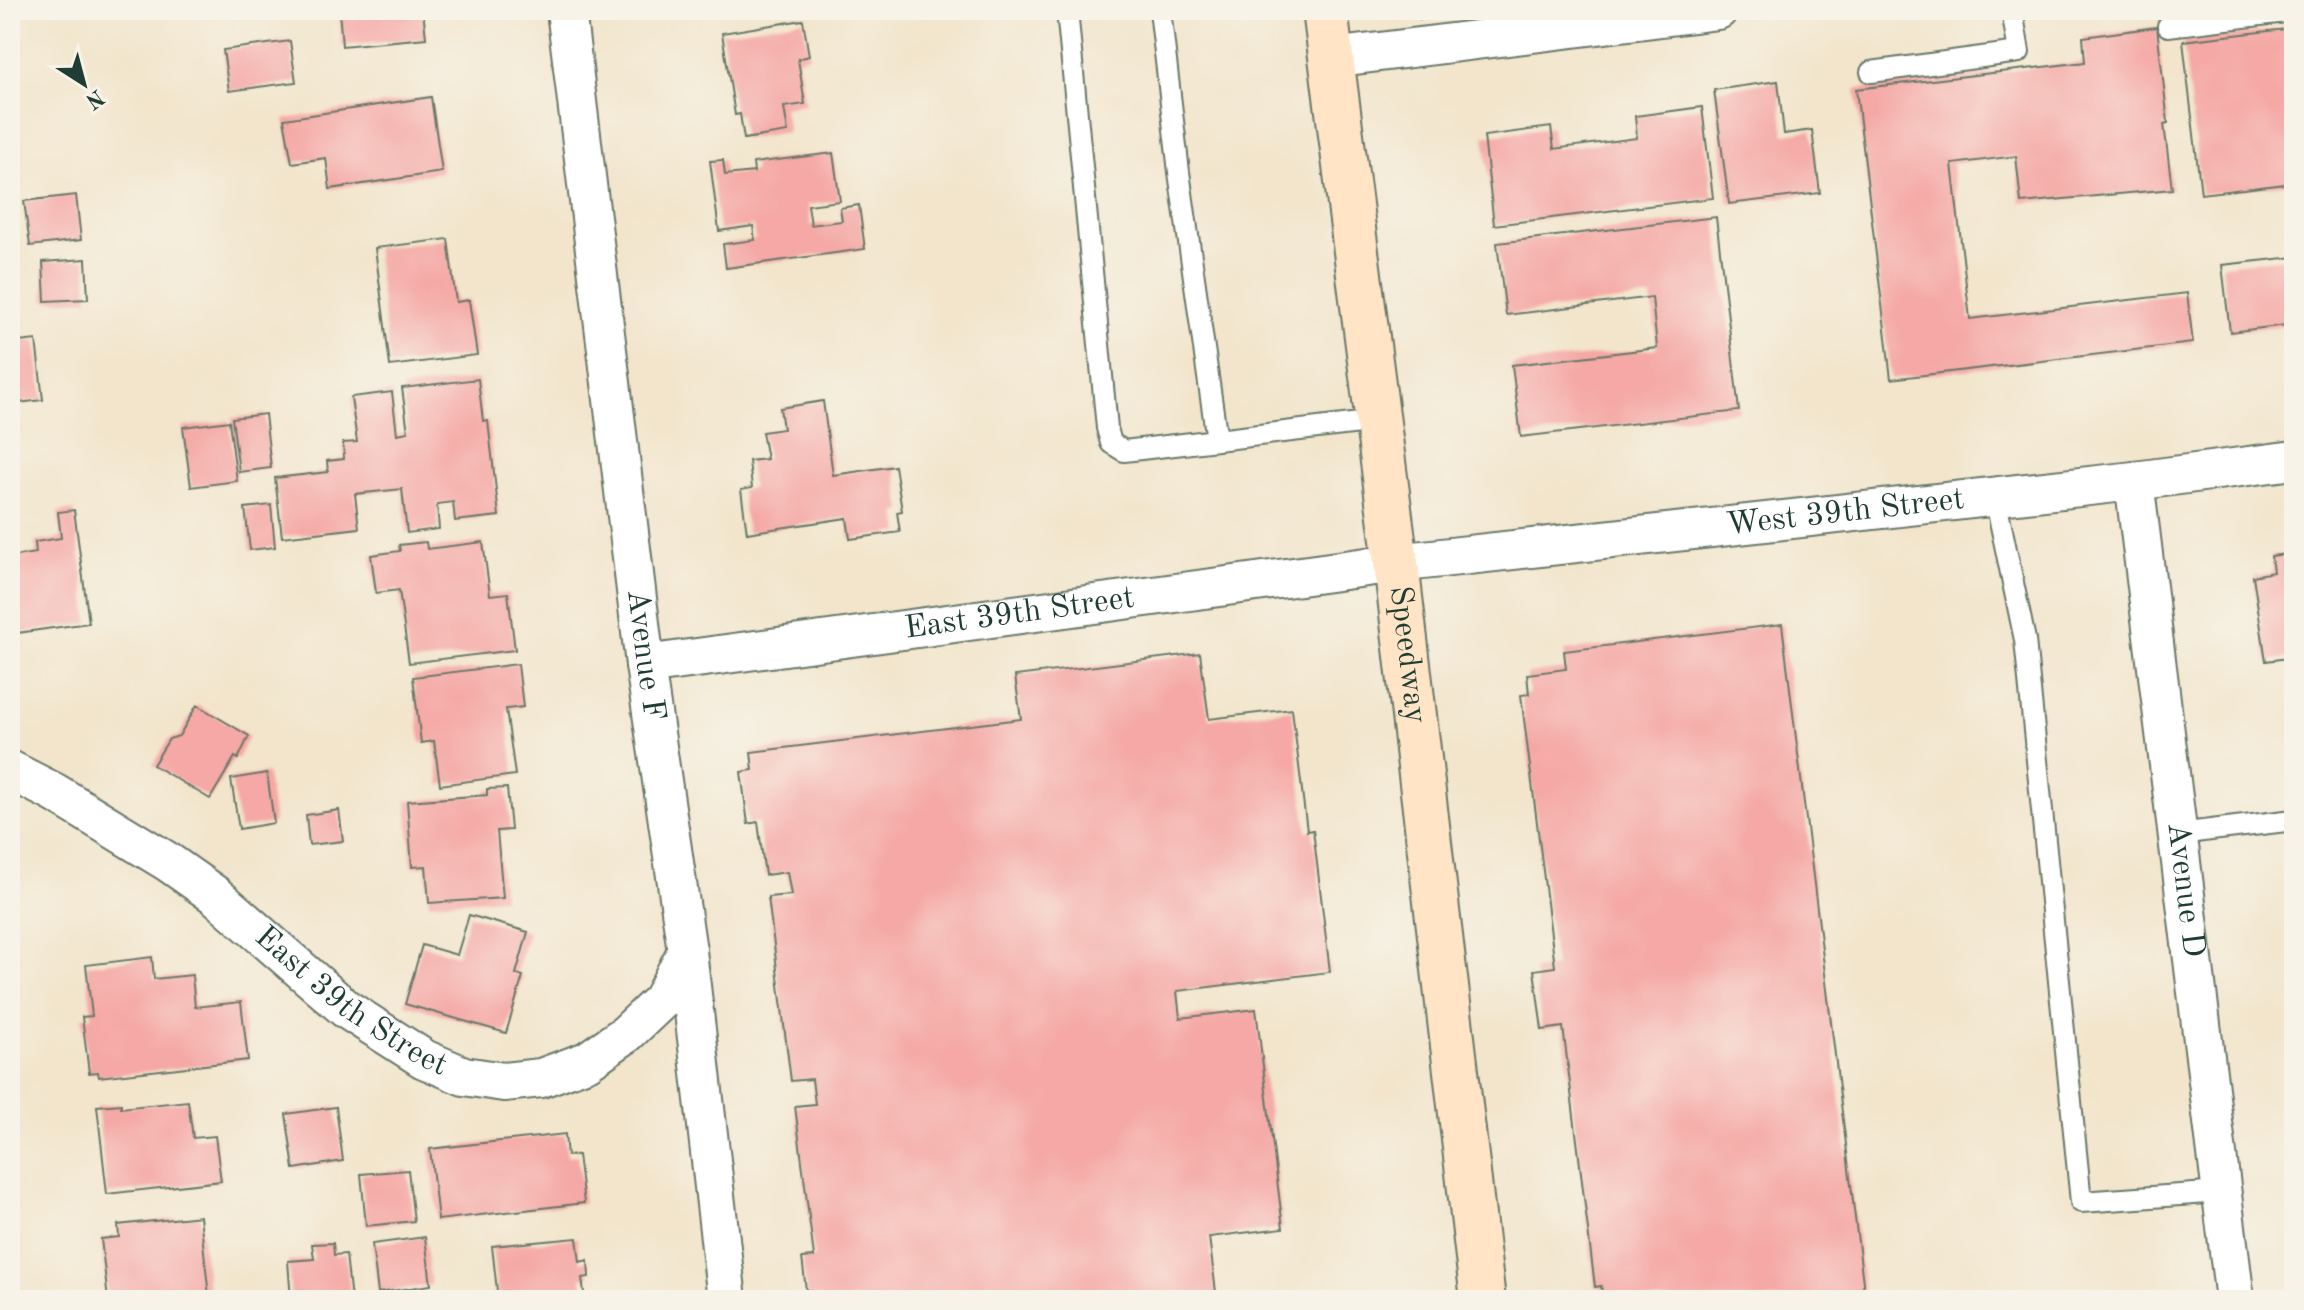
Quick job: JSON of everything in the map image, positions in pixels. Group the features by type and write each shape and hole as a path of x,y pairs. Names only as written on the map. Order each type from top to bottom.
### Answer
{"street":[{"name":"Avenue F","path":"566,10 645,665 687,951 727,1300"},
{"name":"Speedway","path":"1325,10 1396,563 1483,1300"},
{"path":"1331,58 1718,10"},
{"name":"West 39th Street","path":"1396,563 1995,497 2294,460"},
{"name":"Avenue D","path":"2134,481 2235,1300"},
{"name":"East 39th Street","path":"645,665 1396,563"},
{"name":"East 39th Street","path":"10,770 55,793 168,862 215,895 346,1009 424,1059 464,1076 504,1082 541,1078 587,1061 626,1034 662,1000 687,951"}],"lane":[{"path":"1067,10 1107,428 1111,443 1124,451 1377,421"},
{"path":"1160,10 1179,172 1217,440"},
{"path":"1871,72 2019,52 2012,10"},
{"path":"2168,26 2294,11"},
{"path":"1995,497 2025,640 2081,1202 2222,1192"},
{"path":"2178,834 2294,820"}],"building":[{"path":"339,10 423,10 426,38 342,46"},
{"path":"1419,10 1473,10 1473,12 1420,19"},
{"path":"803,20 809,56 798,59 805,104 784,107 788,132 744,139 740,114 735,115 722,33"},
{"path":"2157,27 2172,189 2021,203 2016,156 1952,164 1970,319 2187,293 2193,343 1891,379 1856,89 2085,62 2083,37"},
{"path":"2294,28 2294,140 2291,141 2294,183 2201,194 2183,41"},
{"path":"290,41 296,82 229,91 223,50"},
{"path":"1778,81 1784,134 1812,130 1820,193 1729,204 1714,90"},
{"path":"431,97 442,172 330,189 326,158 292,163 284,119"},
{"path":"1702,107 1713,198 1494,225 1484,136 1551,127 1554,149 1637,138 1635,116"},
{"path":"833,153 840,201 808,205 811,225 842,221 840,208 859,205 865,249 726,268 723,244 755,240 753,226 719,231 710,161 723,160 725,175 754,172 753,163"},
{"path":"76,195 81,240 30,246 24,201"},
{"path":"1716,217 1739,411 1521,437 1512,365 1657,348 1652,297 1506,315 1497,243"},
{"path":"448,239 456,302 469,300 477,355 390,366 375,248"},
{"path":"2294,257 2294,324 2230,332 2222,265"},
{"path":"86,259 88,299 45,301 43,262"},
{"path":"36,340 43,400 10,404 10,343"},
{"path":"478,379 483,421 488,421 499,516 455,521 453,502 437,504 439,529 407,533 402,489 355,494 359,528 282,537 275,478 328,472 327,461 344,459 343,443 357,442 351,397 392,392 397,434 408,432 402,388"},
{"path":"823,401 833,475 895,466 902,511 897,512 900,532 850,539 847,518 747,533 741,490 752,488 749,461 767,459 762,432 783,429 780,408"},
{"path":"265,414 271,468 239,472 232,418"},
{"path":"229,421 237,481 191,487 183,427"},
{"path":"271,505 275,547 250,550 245,508"},
{"path":"74,510 89,623 10,634 10,557 36,553 35,542 61,538 58,512"},
{"path":"426,542 427,549 483,542 490,595 508,593 515,650 409,663 399,590 376,593 371,555 400,551 399,545"},
{"path":"2294,553 2294,657 2266,661 2253,576 2273,572 2271,556"},
{"path":"1782,624 1865,1299 1603,1300 1601,1286 1595,1287 1563,1027 1542,1030 1534,970 1555,967 1521,695 1529,694 1527,674 1566,669 1564,651"},
{"path":"1200,653 1209,719 1292,709 1307,831 1313,830 1330,972 1177,991 1180,1018 1256,1009 1283,1228 1209,1237 1217,1300 807,1298 802,1258 814,1257 795,1106 815,1104 812,1079 791,1081 768,897 791,895 787,872 765,875 758,822 748,824 741,772 753,770 751,752 1021,719 1015,676"},
{"path":"518,664 523,707 506,709 515,775 440,785 434,741 421,743 413,677"},
{"path":"197,705 249,736 238,759 235,757 210,799 153,765 169,739 179,736"},
{"path":"267,773 274,823 239,829 231,779"},
{"path":"507,788 511,830 497,831 503,898 429,903 426,866 412,867 407,801 487,795 487,789"},
{"path":"339,810 343,841 309,845 306,815"},
{"path":"469,915 528,932 516,974 523,976 506,1033 405,1004 422,945 457,955"},
{"path":"152,957 154,979 192,975 195,1007 241,1002 248,1060 99,1077 98,1072 89,1073 82,1017 92,1016 86,965"},
{"path":"188,1101 193,1138 215,1136 221,1181 107,1194 97,1106 121,1104 121,1108"},
{"path":"336,1107 343,1161 294,1169 286,1114"},
{"path":"565,1134 567,1156 578,1155 584,1203 438,1220 430,1149"},
{"path":"408,1170 414,1221 366,1226 361,1174"},
{"path":"200,1216 209,1296 221,1295 222,1300 108,1300 101,1239 119,1237 118,1225"},
{"path":"425,1237 431,1285 378,1293 372,1244"},
{"path":"577,1238 580,1262 588,1260 589,1277 582,1278 585,1300 498,1300 492,1246"},
{"path":"333,1243 334,1255 346,1254 351,1300 291,1300 288,1261 314,1259 312,1244"}]}
